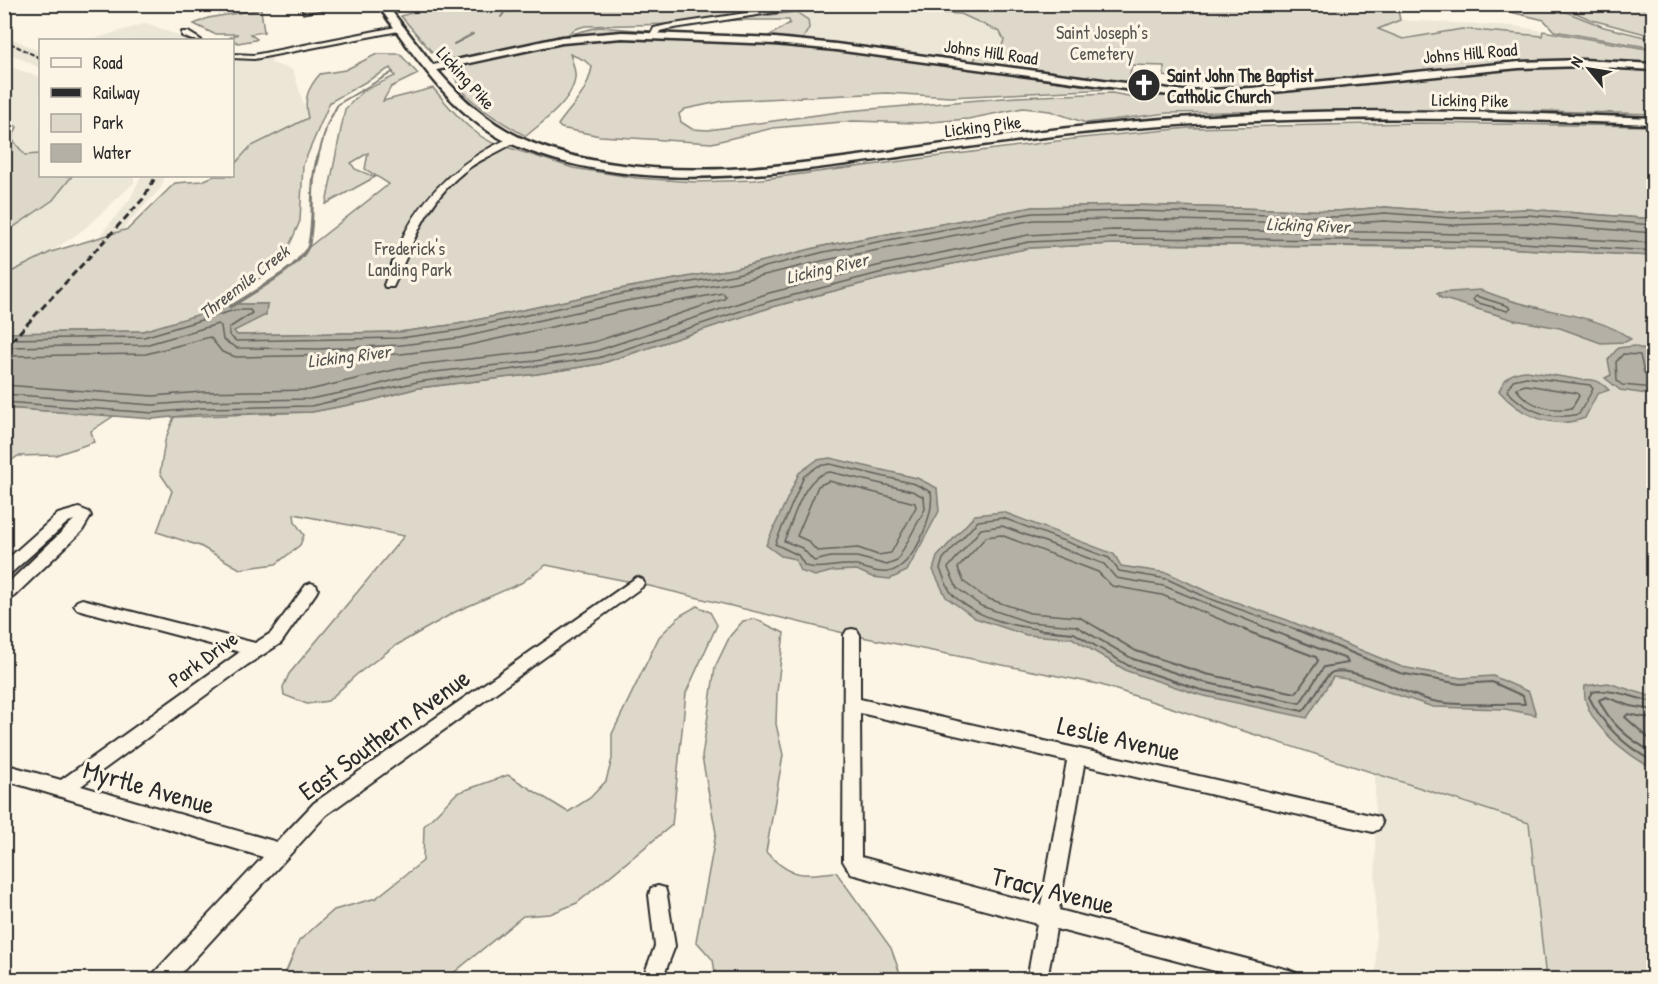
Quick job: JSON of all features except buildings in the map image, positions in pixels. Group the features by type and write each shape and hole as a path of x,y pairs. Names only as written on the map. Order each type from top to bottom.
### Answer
{"main road":[{"name":"Licking Pike","path":"381,4 475,117 513,140 568,158 607,166 661,172 708,174 777,170 1055,134 1204,120 1366,116 1653,120"},
{"name":"Johns Hill Road","path":"433,68 568,39 615,35 775,41 836,47 1184,94 1252,91 1519,65 1577,63 1653,67"}],"street":[{"path":"654,36 657,30 667,27 823,4"},
{"path":"234,56 254,57 401,28"},
{"path":"185,34 195,39"},
{"path":"389,285 409,235 421,213 437,192 472,160 513,140"},
{"path":"4,571 67,516 79,513 84,516 77,527 4,597"},
{"name":"East Southern Avenue","path":"161,980 320,809 637,583"},
{"path":"257,650 276,638 310,589"},
{"name":"Park Drive","path":"82,605 257,650"},
{"name":"Tracy Avenue","path":"852,635 852,861 858,867 1289,980"},
{"name":"Park Drive","path":"63,789 257,650"},
{"name":"Leslie Avenue","path":"852,704 1373,823"},
{"path":"1036,980 1077,755"},
{"name":"Myrtle Avenue","path":"4,772 279,852"},
{"path":"652,980 665,946 658,895"}],"shaded area":[{"path":"829,6 961,14 1000,32 1004,40 1001,49 972,64 801,42 809,28 808,20 796,12"},
{"path":"1400,20 1514,26 1543,31 1542,36 1462,29 1403,39 1377,29"},
{"path":"147,23 187,39 93,39"},
{"path":"4,34 39,52 39,68 5,51"},
{"path":"272,57 271,63 293,70 308,118 250,147 234,165 234,59"},
{"path":"5,65 39,77 39,177 134,177 134,183 83,230 51,252 5,275"},
{"path":"141,177 165,177 161,188 120,232 97,239 130,199"},
{"path":"1375,773 1530,823 1546,979 1376,979"}],"green space":[{"path":"439,4 813,5 676,24 585,26 575,29 563,38 446,61 437,58 401,16"},
{"name":"Saint Joseph’s Cemetery","path":"836,4 1397,5 1400,20 1378,29 1403,39 1462,29 1542,36 1543,31 1653,50 1653,65 1526,63 1367,76 1256,89 1164,76 1164,66 1132,65 1127,86 972,64 978,53 989,55 1001,49 1004,40 1000,32 961,14 829,6"},
{"path":"1481,5 1549,5 1604,27 1653,39 1653,48 1554,31 1544,20"},
{"path":"1558,5 1653,5 1653,36 1592,20"},
{"path":"261,9 264,32 250,34 257,39 255,40 238,43 229,38 238,34 214,34 194,24 208,18"},
{"path":"796,12 808,20 809,28 801,42 764,39 790,23 789,20 726,20"},
{"path":"598,27 651,31 646,34 580,36 575,33"},
{"path":"612,37 777,43 852,51 1110,89 950,97 887,93 724,101 685,109 679,114 681,122 692,129 708,130 846,111 1016,97 1112,93 1139,98 1172,95 1220,98 1314,87 1540,67 1653,69 1654,114 1507,110 1229,112 1168,113 1086,123 1050,111 1023,108 968,119 919,123 853,121 773,128 712,143 600,136 561,128 558,125 583,92 592,67 584,60 570,54 575,75 569,95 556,110 526,136 493,117 471,99 462,90 452,68 563,41"},
{"name":"Frederick's Landing Park","path":"377,54 400,54 418,74 391,87 383,101 433,88 467,125 498,145 573,168 637,178 696,182 754,180 1081,138 1189,128 1415,123 1653,126 1653,219 1527,209 1451,212 1385,207 1337,211 1134,205 1033,207 823,246 732,269 625,288 458,324 400,332 237,335 233,332 267,304 234,304 291,267 305,250 389,184 365,169 368,153 351,163 355,169 375,177 326,204 345,109 363,91 395,76 390,68 330,102 303,165 300,221 281,265 195,318 143,331 5,333 5,275 51,252 128,229 175,183 202,181 212,177 234,177 234,165 250,147 308,118 306,105 308,94 320,74 345,70"},
{"path":"4,118 17,127 12,139 25,155 39,154 39,177 71,177 53,200 5,233"},
{"path":"1114,244 1505,248 1653,256 1653,979 1546,979 1529,823 1098,684 852,635 637,583 546,565 521,583 455,612 395,646 356,675 328,701 307,704 284,695 283,687 289,674 404,536 294,514 295,522 304,535 300,545 276,564 240,569 200,546 157,532 172,491 160,473 165,441 174,417 312,412 369,401 418,388 600,364 772,307 880,279 1030,248"},
{"path":"5,408 115,415 91,431 94,442 56,455 18,456 5,465"},
{"path":"63,523 72,524 5,590 5,574"},
{"path":"697,606 710,612 717,625 686,693 672,825 577,903 550,914 523,916 446,979 400,974 367,974 343,979 283,979 299,941 334,910 376,898 423,861 424,826 457,793 508,775 568,812 590,798 606,781 612,759 612,734 659,637 681,615"},
{"path":"755,619 784,633 777,692 776,724 783,755 766,852 783,867 797,873 836,872 891,948 902,979 716,979 713,960 696,941 716,833 702,757 715,667 730,636 743,621"}],"water":[{"name":"Licking River","path":"1134,205 1337,211 1385,207 1451,212 1527,209 1653,219 1653,256 1505,248 1368,246 1114,244 1030,248 880,279 772,307 600,364 418,388 369,401 312,412 202,414 153,419 5,408 5,333 143,331 234,304 267,304 266,315 234,331 237,335 400,332 458,324 625,288 732,269 823,246 1033,207"},
{"path":"1480,290 1515,302 1592,320 1619,331 1631,339 1625,342 1601,343 1560,328 1514,320 1441,298 1437,293"},
{"path":"1634,346 1645,350 1649,356 1646,366 1653,376 1653,395 1620,390 1605,378 1611,375 1608,360 1618,348"},
{"path":"1527,371 1594,380 1609,390 1597,394 1585,418 1573,421 1550,421 1527,414 1499,391 1509,376"},
{"path":"830,458 917,478 937,488 939,511 907,571 890,579 872,577 857,570 833,571 815,576 800,571 795,559 781,556 766,545 799,473 817,460"},
{"path":"1003,512 1114,554 1121,566 1168,573 1210,593 1287,620 1402,667 1461,678 1493,676 1529,692 1536,715 1505,709 1433,707 1353,680 1333,677 1307,718 1200,695 1127,671 1072,638 1026,635 975,618 946,597 933,570 937,557 975,515"},
{"path":"1608,683 1653,697 1653,768 1618,745 1589,711 1585,698 1585,686"}],"waterway":[{"name":"Threemile Creek","path":"501,17 510,4"},
{"name":"Threemile Creek","path":"606,4 621,4"},
{"name":"Threemile Creek","path":"936,4 953,8 976,4"},
{"name":"Threemile Creek","path":"454,44 473,34"},
{"name":"Threemile Creek","path":"318,157 327,125 338,104 393,72"},
{"name":"Threemile Creek","path":"230,307 275,279 298,261 305,252 311,233 314,178 318,156"}],"railway":[{"path":"4,40 39,58"},
{"path":"4,349 143,199 155,177"}],"place":[{"name":"Saint John The Baptist Catholic Church","path":"1144,85"}]}
